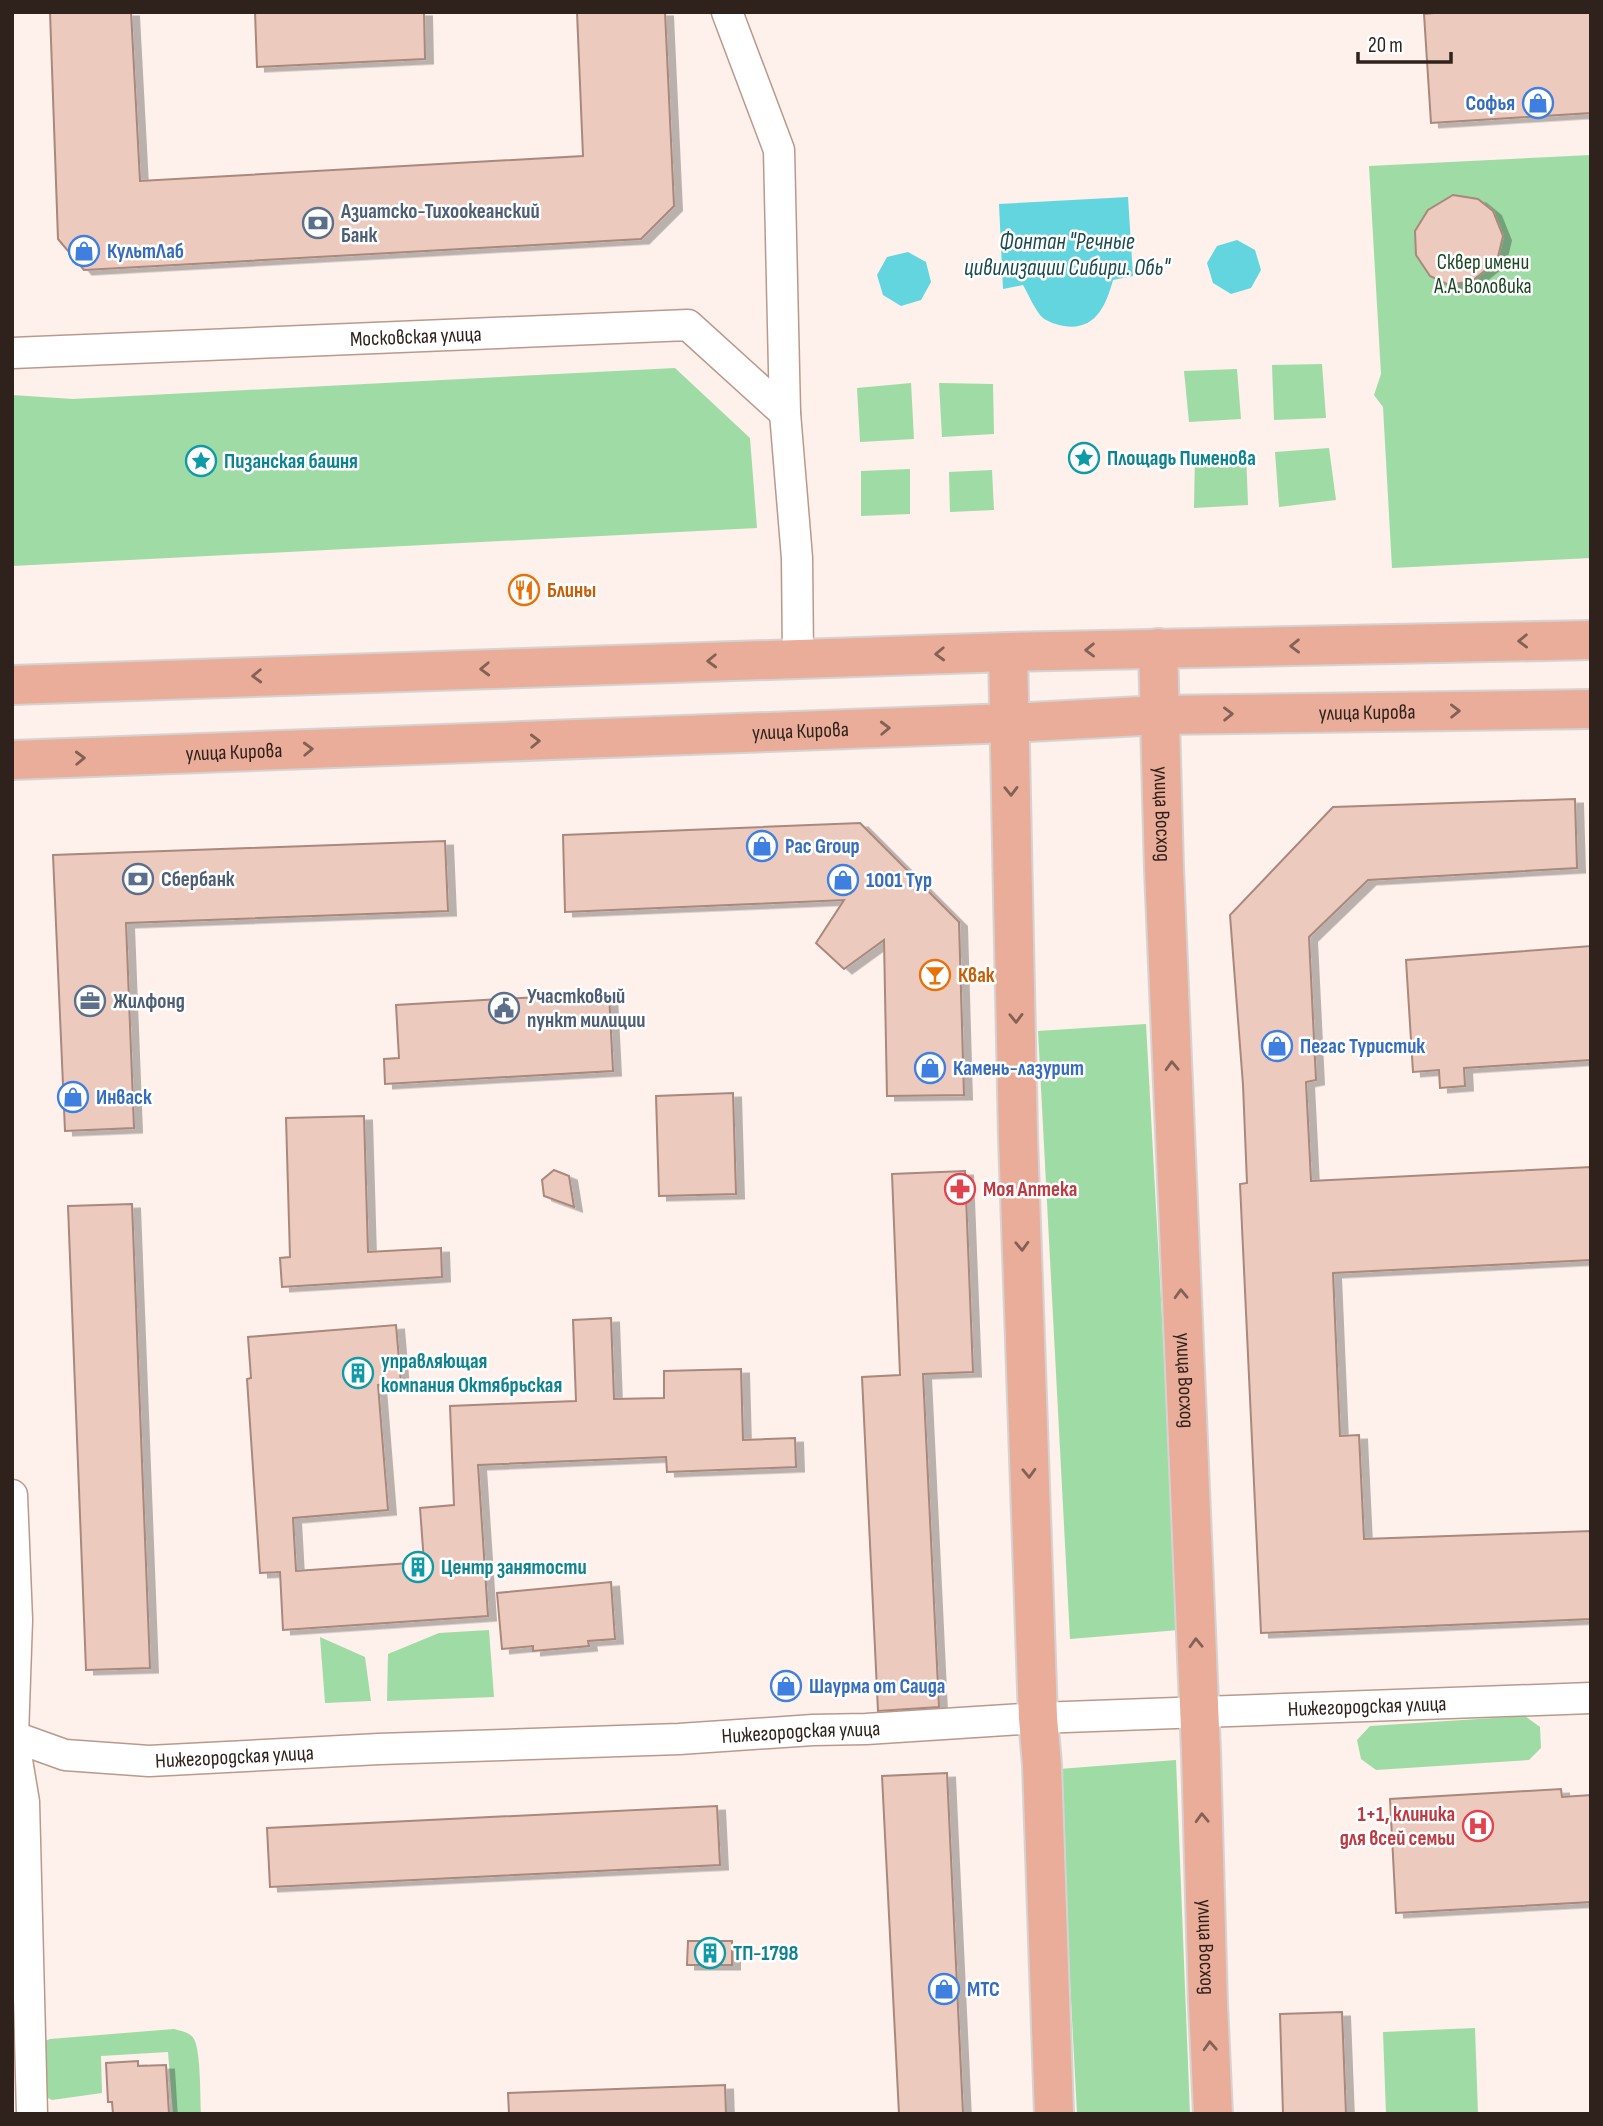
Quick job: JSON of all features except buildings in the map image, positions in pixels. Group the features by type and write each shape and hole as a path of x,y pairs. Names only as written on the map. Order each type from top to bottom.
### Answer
{"main road":[{"path":"12,685 1008,652 1591,640"},
{"name":"улица Восход","path":"1158,649 1164,869 1213,2114"},
{"path":"1008,652 1018,1137 1054,2114"},
{"name":"улица Кирова","path":"12,760 1010,723 1160,715 1591,709"}],"street":[{"path":"727,12 779,150 786,413 797,558 798,658"},
{"name":"Московская улица","path":"12,352 688,326 786,413"},
{"path":"12,1495 17,1620 13,1736 24,1802 32,2114"},
{"name":"Нижегородская улица","path":"13,1736 65,1755 149,1760 679,1739 1198,1711 1591,1698"}],"green space":[{"name":"Cквер имени А.А. Воловика","path":"1591,155 1591,558 1392,568 1383,407 1374,395 1381,374 1369,166"},
{"path":"1322,364 1326,418 1274,420 1272,365"},
{"path":"675,368 750,438 757,528 12,566 12,395 73,399"},
{"path":"1237,369 1241,419 1189,422 1184,371"},
{"path":"911,383 914,439 860,442 857,388"},
{"path":"939,383 993,384 994,434 942,437"},
{"path":"1329,448 1336,500 1279,507 1275,452"},
{"path":"1246,451 1248,505 1194,508 1195,453"},
{"path":"910,469 910,514 861,516 861,471"},
{"path":"992,470 994,510 950,512 949,472"},
{"path":"1146,1024 1179,1630 1070,1639 1038,1031"},
{"path":"489,1630 494,1697 387,1701 388,1654 439,1633"},
{"path":"320,1637 365,1657 371,1701 325,1703"},
{"path":"1525,1716 1540,1727 1541,1748 1529,1760 1376,1770 1361,1759 1357,1740 1370,1726"},
{"path":"1176,1760 1190,2114 1077,2114 1059,1769"},
{"path":"1475,2028 1478,2114 1386,2114 1383,2032"},
{"path":"174,2029 190,2035 196,2045 201,2114 173,2114 168,2052 101,2056 102,2093 52,2100 46,2097 42,2042 50,2039"}],"water":[{"name":"Фонтан \"Речные цивилизации Сибири. Обь\"","path":"1128,197 1133,276 1113,280 1098,315 1084,325 1075,327 1053,323 1040,315 1023,285 1003,289 999,204"},
{"path":"1237,240 1255,250 1261,270 1251,288 1231,294 1213,283 1207,263 1217,246"},
{"path":"908,252 926,262 931,282 921,300 901,306 883,295 877,275 887,257"}],"place":[{"name":"Софья","path":"1538,103"},
{"name":"Азиатско-Тихоокеанский Банк","path":"318,223"},
{"name":"КультЛаб","path":"84,251"},
{"name":"Площадь Пименова","path":"1084,458"},
{"name":"Пизанская башня","path":"201,461"},
{"name":"Блины","path":"524,590"},
{"name":"Pac Group","path":"762,846"},
{"name":"Сбербанк","path":"138,879"},
{"name":"1001 Тур","path":"843,880"},
{"name":"Квак","path":"935,975"},
{"name":"Жилфонд","path":"90,1001"},
{"name":"Участковый пункт милиции","path":"504,1008"},
{"name":"Пегас Туристик","path":"1277,1046"},
{"name":"Камень-лазурит","path":"930,1068"},
{"name":"Инваск","path":"73,1097"},
{"name":"Моя Аптека","path":"960,1189"},
{"name":"управляющая компания Октябрьская","path":"358,1373"},
{"name":"Центр занятости","path":"418,1567"},
{"name":"Шаурма от Саида","path":"786,1686"},
{"name":"1+1, клиника для всей семьи","path":"1478,1826"},
{"name":"ТП-1798","path":"710,1953"},
{"name":"МТС","path":"944,1989"}]}
